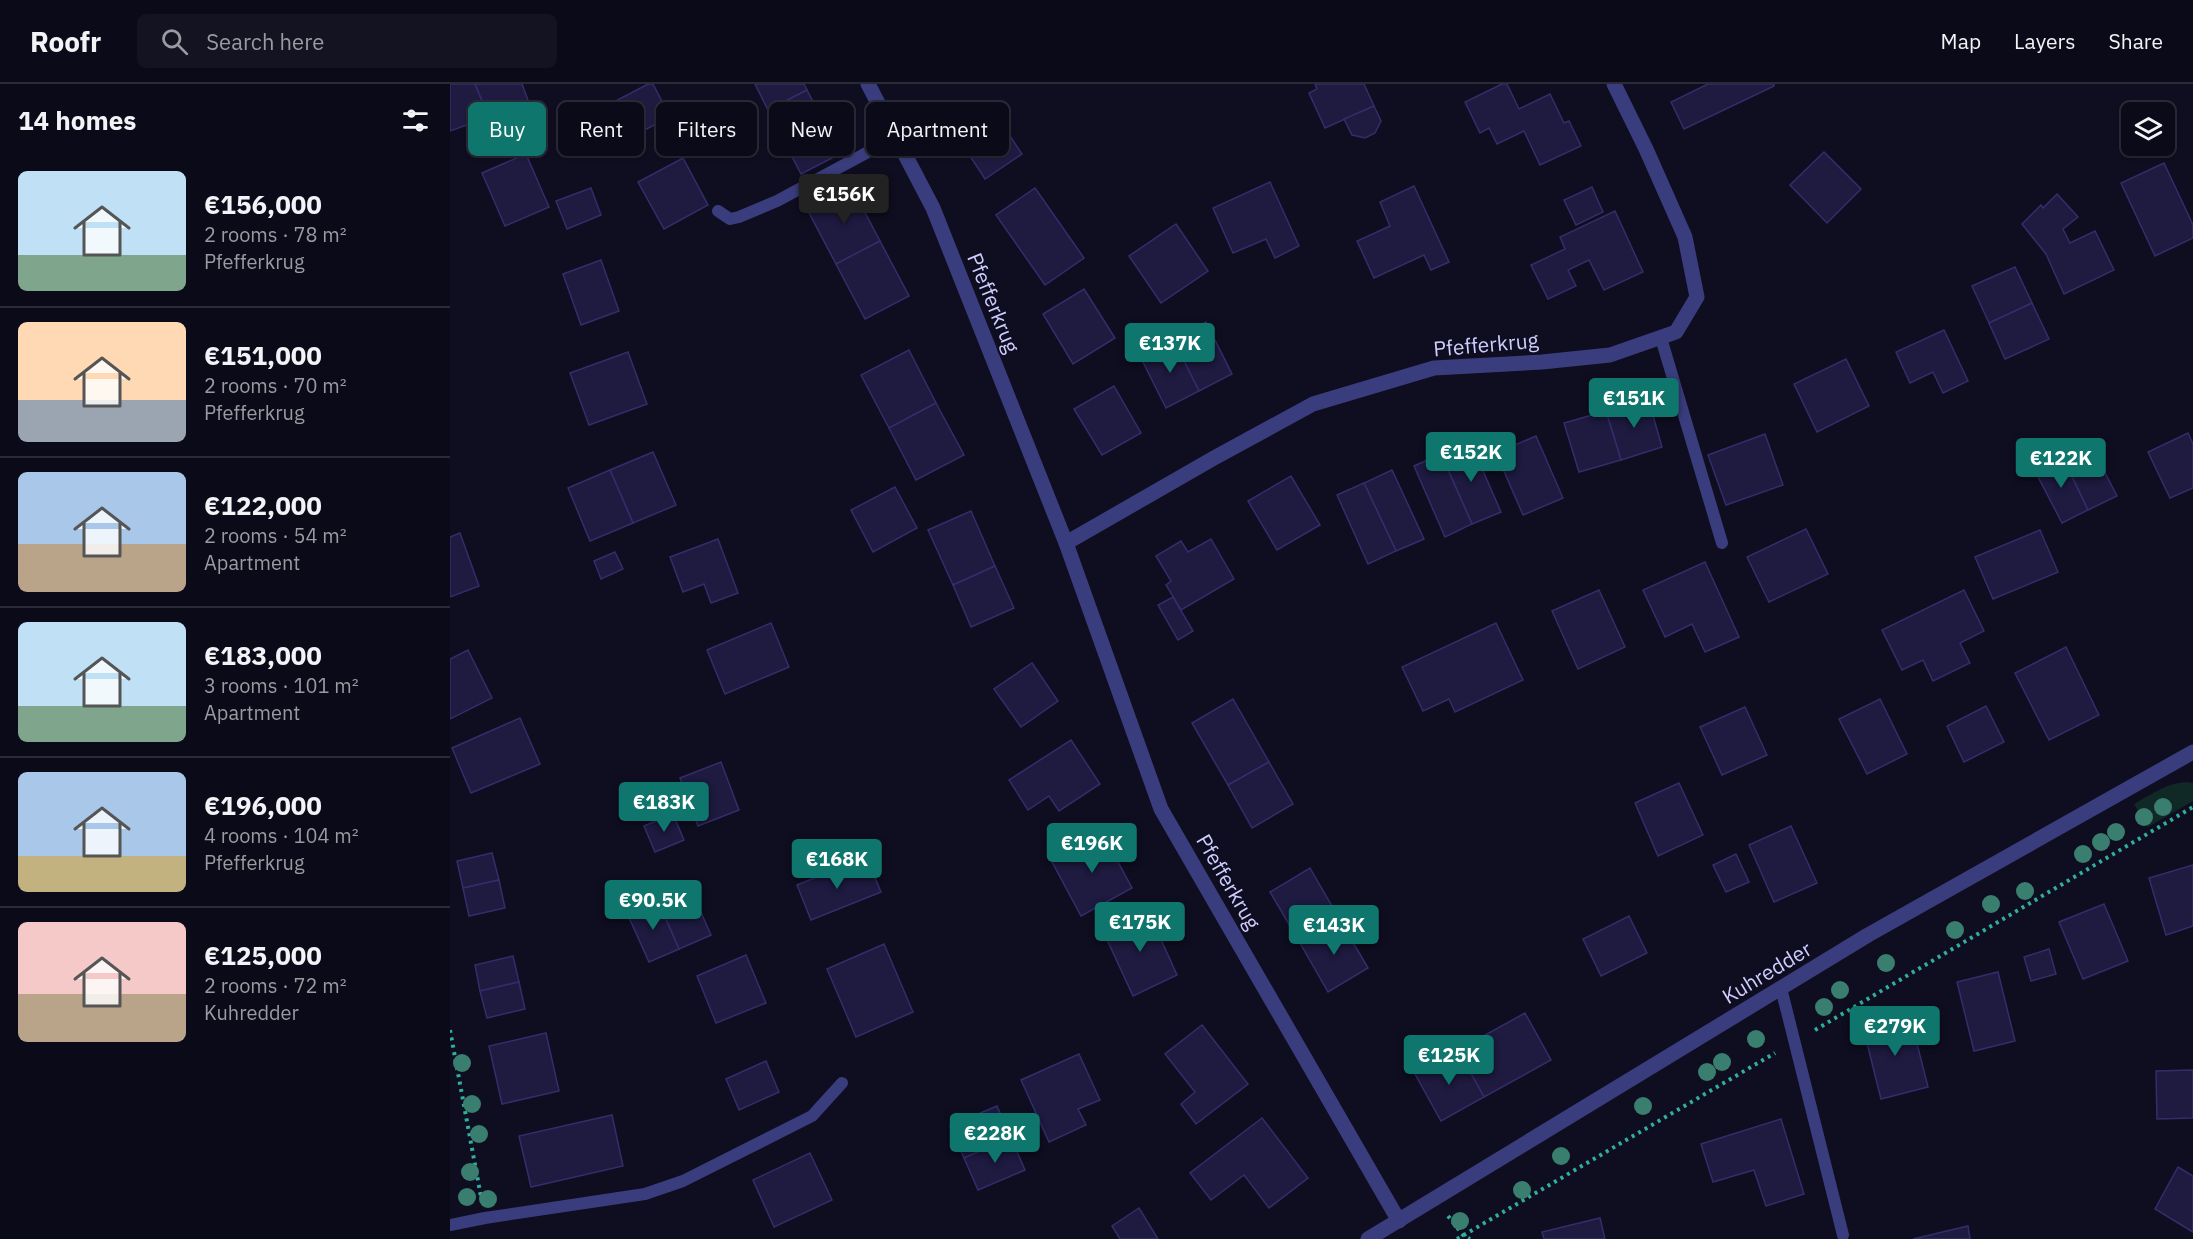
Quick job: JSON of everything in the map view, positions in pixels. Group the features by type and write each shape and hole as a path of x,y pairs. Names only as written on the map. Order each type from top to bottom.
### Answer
{"street":[{"name":"Pfefferkrug","path":"868,84 878,102"},
{"name":"Pfefferkrug","path":"1066,543 1313,404 1434,368 1542,362 1610,355 1676,332 1697,297 1685,237 1614,84"},
{"name":"Pfefferkrug","path":"906,156 933,208 1066,543 1161,809 1399,1221"},
{"name":"Kuhredder","path":"1368,1239 1868,935 2193,752"}],"lane":[{"path":"718,211 730,219 739,217 777,201 866,153"},
{"path":"1661,338 1722,543"},
{"path":"1781,988 1843,1235"},
{"path":"450,1225 645,1194 683,1181 812,1116 843,1083"}],"path":[{"path":"1457,1239 2193,807"},
{"path":"450,1030 485,1218"},
{"path":"1435,1199 1463,1235 1470,1239"}],"green space":[{"path":"2187,782 2193,783 2193,801 2148,827 2134,804 2166,787"}],"building":[{"path":"450,84 475,84 483,102 468,102 468,125 450,131"},
{"path":"475,84 522,84 528,100 523,102 483,102"},
{"path":"648,84 653,84 662,102 656,102 656,124 644,130 644,102 614,102"},
{"path":"755,84 804,84 807,90 784,102 769,102 768,110"},
{"path":"1315,84 1364,84 1374,106 1325,128 1309,93 1317,89"},
{"path":"1502,84 1507,84 1519,109 1550,94 1564,123 1569,121 1581,146 1540,165 1524,131 1497,144 1489,128 1480,133 1465,102"},
{"path":"1708,84 1774,84 1774,86 1684,129 1671,102"},
{"path":"807,90 813,102 784,102"},
{"path":"1374,106 1381,121 1375,133 1365,138 1352,135 1344,119"},
{"path":"1009,134 1022,154 985,179 970,156 1009,156"},
{"path":"1824,152 1861,189 1827,223 1790,185"},
{"path":"521,156 527,156 549,207 505,226 482,173"},
{"path":"792,156 836,156 801,174"},
{"path":"683,158 708,205 664,229 638,182"},
{"path":"2164,163 2193,225 2193,238 2155,256 2121,183"},
{"path":"1270,182 1299,246 1275,258 1266,239 1233,253 1213,208"},
{"path":"851,186 880,241 836,264 807,209"},
{"path":"1414,186 1449,262 1431,270 1424,255 1374,278 1357,241 1390,226 1380,202"},
{"path":"1592,187 1603,212 1576,225 1564,200"},
{"path":"591,188 601,215 567,229 556,201"},
{"path":"1035,188 1084,258 1045,285 996,215"},
{"path":"2057,194 2078,217 2063,229 2070,243 2095,231 2114,270 2064,294 2046,254 2022,224 2041,205 2043,208"},
{"path":"1615,211 1643,272 1604,290 1589,260 1568,270 1576,286 1548,299 1531,265 1565,249 1560,237"},
{"path":"1176,224 1208,271 1161,303 1129,256"},
{"path":"880,241 909,296 865,319 836,264"},
{"path":"601,260 619,311 581,325 563,274"},
{"path":"2015,267 2032,303 1989,323 1972,286"},
{"path":"1084,289 1115,338 1073,364 1043,314"},
{"path":"2032,303 2049,339 2005,359 1989,323"},
{"path":"1206,322 1232,374 1199,391 1173,339"},
{"path":"1944,330 1968,381 1943,393 1933,372 1910,383 1896,352"},
{"path":"1173,339 1199,391 1166,408 1140,356"},
{"path":"909,350 936,403 889,428 861,375"},
{"path":"628,352 647,404 589,425 570,373"},
{"path":"1846,359 1869,406 1817,432 1794,384"},
{"path":"1114,386 1141,433 1102,455 1074,409"},
{"path":"1648,398 1662,447 1621,460 1606,411"},
{"path":"936,403 964,455 916,480 889,428"},
{"path":"1606,411 1621,460 1579,472 1564,423"},
{"path":"2188,433 2193,444 2193,488 2170,498 2148,452"},
{"path":"1765,434 1783,485 1726,505 1708,455"},
{"path":"1536,436 1563,498 1523,515 1496,453"},
{"path":"1470,441 1501,512 1472,524 1441,454"},
{"path":"2089,442 2117,496 2088,510 2062,456"},
{"path":"653,452 676,505 633,523 610,470"},
{"path":"1441,454 1472,524 1445,537 1414,466"},
{"path":"2062,456 2088,510 2062,523 2034,469"},
{"path":"610,470 633,523 590,541 568,488"},
{"path":"1392,470 1424,539 1396,551 1364,483"},
{"path":"1291,476 1320,525 1277,550 1248,501"},
{"path":"1364,483 1396,551 1368,564 1337,495"},
{"path":"895,487 917,528 873,552 851,510"},
{"path":"971,511 995,566 953,585 928,530"},
{"path":"1806,529 1828,574 1769,602 1747,557"},
{"path":"2040,530 2058,572 1993,599 1975,557"},
{"path":"460,533 479,586 450,597 450,537"},
{"path":"718,539 738,593 711,603 704,584 683,592 670,557"},
{"path":"1211,539 1234,579 1181,610 1166,585 1171,581 1156,556 1181,541 1188,552"},
{"path":"615,552 623,569 601,579 594,561"},
{"path":"1705,562 1739,637 1705,652 1692,624 1665,637 1643,590"},
{"path":"995,566 1014,608 971,627 953,585"},
{"path":"1599,590 1625,647 1578,669 1552,611"},
{"path":"1964,590 1984,631 1960,643 1970,663 1933,681 1923,660 1902,670 1882,630"},
{"path":"1173,597 1193,631 1178,640 1158,605"},
{"path":"771,623 789,667 725,694 707,650"},
{"path":"1496,623 1523,680 1455,712 1449,699 1423,711 1402,667"},
{"path":"2066,647 2099,715 2049,740 2015,673"},
{"path":"468,650 492,698 450,719 450,659"},
{"path":"1032,663 1058,701 1021,727 994,689"},
{"path":"1233,699 1269,762 1228,785 1192,723"},
{"path":"1880,699 1907,754 1867,774 1839,719"},
{"path":"1986,706 2004,742 1964,762 1947,726"},
{"path":"1745,707 1767,755 1722,775 1700,727"},
{"path":"520,718 540,764 471,793 452,748"},
{"path":"1071,740 1100,784 1059,811 1049,796 1028,810 1009,780"},
{"path":"721,762 739,810 698,826 680,778"},
{"path":"1269,762 1293,804 1252,828 1228,785"},
{"path":"1679,783 1703,835 1658,856 1635,803"},
{"path":"673,814 684,840 655,852 644,826"},
{"path":"1791,826 1817,883 1774,902 1749,845"},
{"path":"1102,832 1132,888 1081,916 1051,860"},
{"path":"492,853 499,880 463,888 457,861"},
{"path":"1736,854 1749,882 1726,892 1713,865"},
{"path":"847,865 850,874 870,866 881,892 811,920 797,885"},
{"path":"2193,865 2193,926 2166,935 2149,878"},
{"path":"1310,868 1340,920 1300,943 1270,892"},
{"path":"499,880 505,908 469,916 463,888"},
{"path":"689,885 711,935 679,949 657,899"},
{"path":"657,899 679,949 649,962 627,913"},
{"path":"2104,904 2128,961 2083,979 2059,922"},
{"path":"1148,911 1177,975 1133,996 1103,931"},
{"path":"1629,916 1647,953 1601,976 1583,939"},
{"path":"1340,920 1368,968 1328,992 1300,943"},
{"path":"884,944 913,1012 856,1037 827,969"},
{"path":"2049,949 2056,974 2031,981 2024,957"},
{"path":"746,955 766,1003 716,1023 697,976"},
{"path":"513,956 519,982 480,991 475,965"},
{"path":"1998,972 2015,1041 1974,1051 1957,982"},
{"path":"519,982 525,1009 487,1018 480,991"},
{"path":"1525,1013 1551,1060 1484,1097 1458,1050"},
{"path":"1910,1016 1928,1087 1881,1099 1863,1027"},
{"path":"1202,1025 1248,1084 1196,1124 1181,1104 1195,1092 1165,1054"},
{"path":"546,1033 559,1091 502,1104 489,1046"},
{"path":"1458,1050 1484,1097 1441,1121 1415,1074"},
{"path":"1079,1054 1100,1100 1078,1109 1086,1125 1049,1142 1021,1080"},
{"path":"766,1061 779,1092 739,1110 726,1079"},
{"path":"2193,1070 2193,1118 2157,1119 2156,1071"},
{"path":"997,1106 1011,1138 964,1158 950,1126"},
{"path":"612,1115 623,1166 531,1187 519,1136"},
{"path":"1262,1118 1308,1178 1269,1208 1244,1175 1211,1200 1190,1173"},
{"path":"1781,1119 1804,1194 1766,1206 1754,1170 1713,1182 1701,1144"},
{"path":"1011,1138 1025,1170 978,1190 964,1158"},
{"path":"810,1153 832,1200 774,1227 753,1180"},
{"path":"2178,1167 2193,1176 2193,1232 2155,1209"},
{"path":"1139,1208 1158,1239 1120,1239 1112,1226"},
{"path":"1600,1218 1605,1239 1544,1239 1542,1232"},
{"path":"1968,1226 1970,1239 1913,1239"}]}
